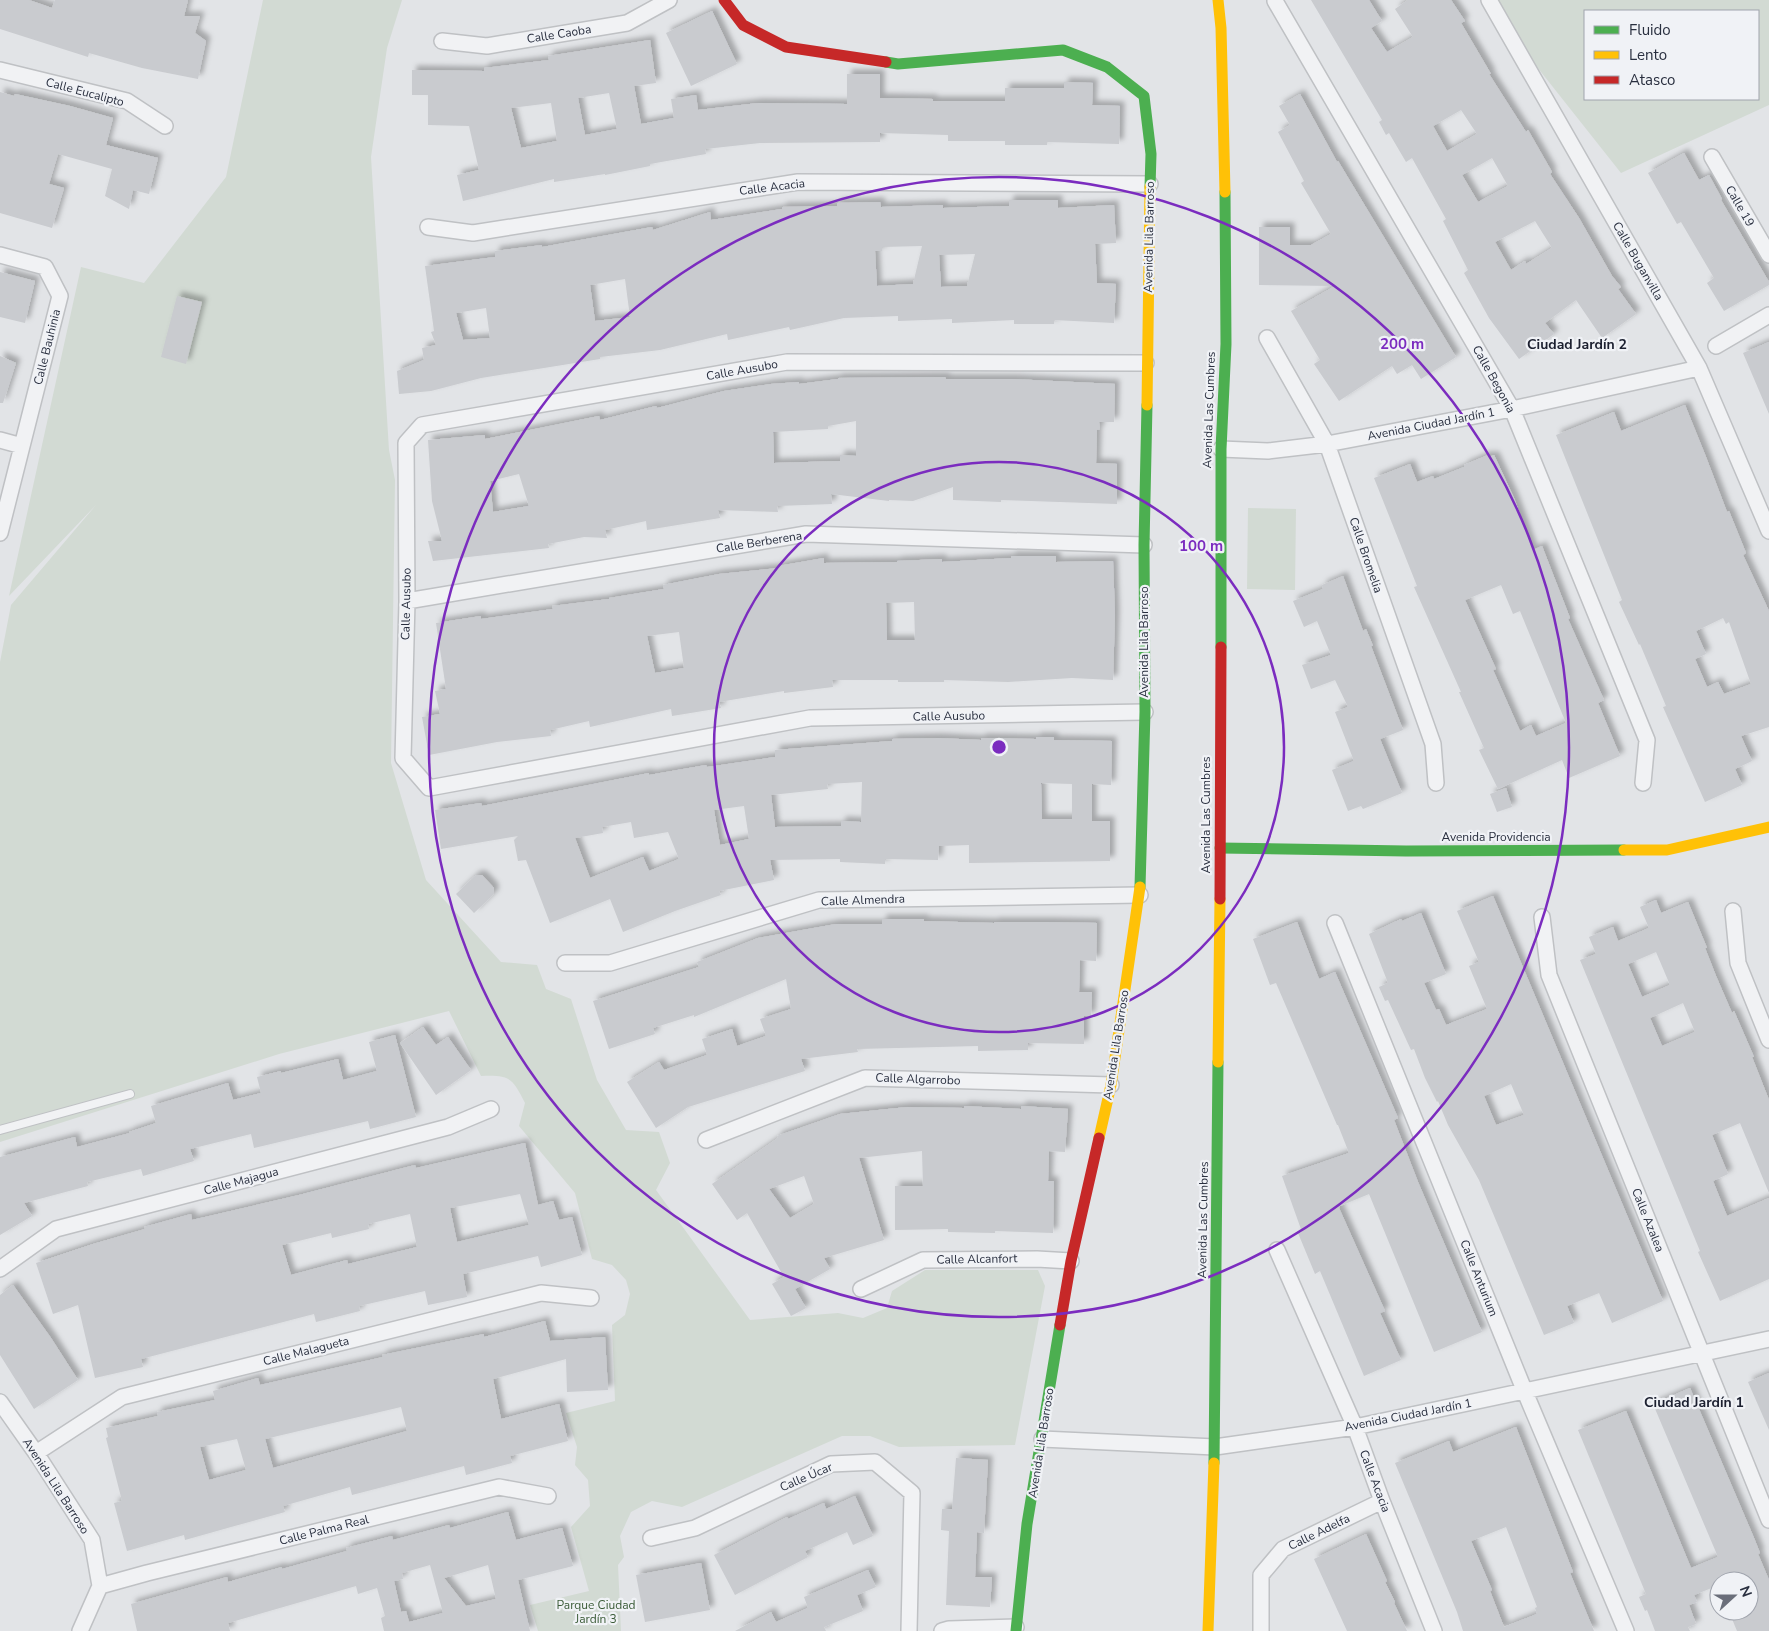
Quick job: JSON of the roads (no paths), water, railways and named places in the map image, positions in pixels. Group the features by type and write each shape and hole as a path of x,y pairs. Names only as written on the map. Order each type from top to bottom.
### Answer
{"street":[{"name":"Calle Caoba","path":"442,41 487,46 628,23 670,0"},
{"name":"Avenida Lila Barroso","path":"724,0 743,26 786,46 898,64 1063,50 1107,67 1144,96 1151,154 1144,545 1145,712 1140,895 1111,1085 1070,1261 1027,1524 1016,1629"},
{"name":"Avenida Las Cumbres","path":"1208,1631 1215,1447 1221,449 1224,401 1225,272 1221,28 1218,0"},
{"name":"Calle Buganvilla","path":"1489,0 1699,368 1769,531"},
{"name":"Calle Begonia","path":"1275,2 1512,409 1647,740 1644,783"},
{"name":"Calle Eucalipto","path":"0,70 127,101 165,126"},
{"name":"Calle 19","path":"1712,157 1769,255"},
{"name":"Calle Acacia","path":"428,227 473,233 798,182 1150,184"},
{"name":"Calle Bauhinia","path":"0,255 45,267 60,296 0,533"},
{"path":"1716,346 1769,315"},
{"name":"Calle Bromelia","path":"1267,338 1327,444 1433,744 1436,783"},
{"name":"Calle Ausubo","path":"1145,712 810,718 429,788 403,758 407,601 406,443 422,425 787,362 1146,363"},
{"name":"Avenida Ciudad Jardín 1","path":"1221,449 1268,451 1327,444 1512,409 1699,368"},
{"path":"0,440 22,446"},
{"name":"Calle Berberena","path":"407,601 806,534 1144,545"},
{"name":"Avenida Providencia","path":"1220,848 1406,851 1667,850 1769,827"},
{"name":"Calle Almendra","path":"565,963 610,963 819,900 1140,895"},
{"path":"1733,911 1738,963 1769,1040"},
{"name":"Calle Azalea","path":"1542,917 1549,975 1769,1520"},
{"name":"Calle Anturium","path":"1335,923 1525,1392 1626,1631"},
{"name":"Calle Algarrobo","path":"706,1140 866,1078 1111,1085"},
{"name":"Calle Majagua","path":"0,1269 56,1229 448,1127 491,1109"},
{"name":"Calle Acacia","path":"1277,1250 1355,1427 1382,1501 1434,1631"},
{"name":"Calle Alcanfort","path":"861,1289 923,1260 1037,1259 1070,1261"},
{"name":"Calle Malagueta","path":"36,1453 122,1397 541,1293 591,1298"},
{"name":"Avenida Ciudad Jardín 1","path":"1042,1439 1215,1447 1355,1427 1769,1339"},
{"name":"Avenida Lila Barroso","path":"0,1402 36,1453 92,1540 100,1586"},
{"name":"Calle Úcar","path":"651,1538 695,1528 830,1464 875,1462 912,1493 909,1631"},
{"name":"Calle Palma Real","path":"100,1586 499,1487 548,1496"},
{"name":"Calle Adelfa","path":"1262,1631 1261,1575 1283,1549 1382,1501"},
{"path":"80,1631 100,1586"},
{"path":"942,1631 949,1629 1016,1629"}],"lane":[{"path":"0,1130 130,1094"}],"district":[{"name":"Ciudad Jardín 2","path":"1577,344"},
{"name":"Ciudad Jardín 1","path":"1694,1402"}],"park label":[{"name":"Parque Ciudad Jardín 3","path":"596,1612"}]}
